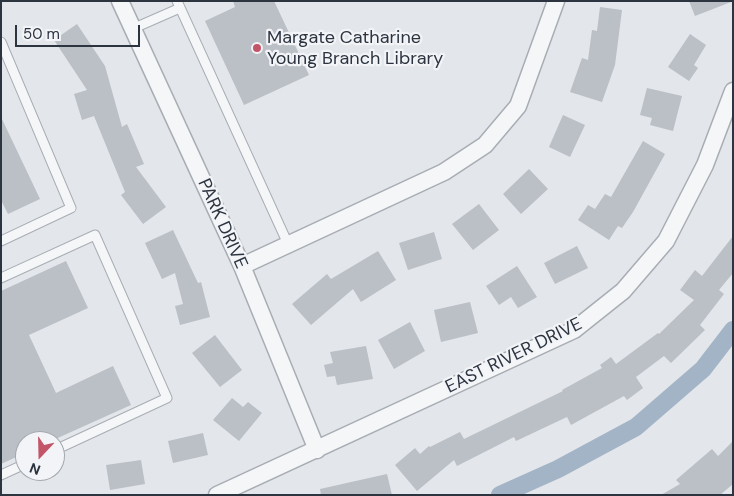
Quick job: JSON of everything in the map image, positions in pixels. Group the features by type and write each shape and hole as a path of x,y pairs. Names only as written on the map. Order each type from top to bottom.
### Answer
{"street":[{"name":"PARK DRIVE","path":"120,1 242,266 317,450"},
{"path":"242,266 444,172 485,146 518,106 556,1"},
{"name":"EAST RIVER DRIVE","path":"217,495 574,330 623,291 666,241 705,165 733,91"}],"lane":[{"path":"132,28 178,5 288,244"},
{"path":"1,42 71,208 1,241"},
{"path":"1,278 95,235 167,398 65,445"},
{"path":"1,476 15,469"}],"building":[{"name":"Margate Catharine Young Branch Library","path":"233,1 274,1 309,75 244,105 205,21 235,7"},
{"path":"689,1 731,1 731,2 695,16"},
{"path":"600,7 622,10 615,65 602,102 570,92 582,58 588,60 592,30 597,31"},
{"path":"77,24 105,66 122,127 127,124 144,164 136,167 166,207 143,224 121,195 125,192 94,116 82,120 74,94 87,90 54,40"},
{"path":"690,34 706,45 694,65 698,68 689,81 668,67"},
{"path":"647,88 682,96 673,131 650,125 652,118 640,115"},
{"path":"563,115 585,125 570,157 549,147"},
{"path":"1,117 40,199 8,214 1,200"},
{"path":"643,141 665,154 633,212 622,228 618,226 609,240 578,220 588,205 595,209 605,194 611,197"},
{"path":"529,169 548,189 521,214 503,194"},
{"path":"479,204 499,230 473,250 452,224"},
{"path":"173,230 198,283 201,282 210,317 180,325 175,306 183,304 175,273 162,279 145,243"},
{"path":"434,232 442,259 408,270 399,243"},
{"path":"733,236 733,273 719,290 724,294 700,325 705,330 671,363 664,356 636,377 643,388 627,400 624,396 571,425 567,417 516,441 514,437 457,466 454,460 417,491 395,465 415,448 420,454 429,446 460,432 464,439 563,391 602,368 600,365 611,357 616,364 659,334 694,300 680,290 695,270 702,276"},
{"path":"577,246 588,268 555,284 544,263"},
{"path":"378,251 396,280 361,302 353,289 311,325 292,304 327,274 331,279"},
{"path":"66,261 88,308 29,335 56,393 113,366 131,405 65,435 65,431 15,431 15,458 1,464 1,291"},
{"path":"517,266 537,297 518,308 511,297 499,305 486,286"},
{"path":"470,302 478,333 441,342 434,310"},
{"path":"410,322 425,351 394,369 378,340"},
{"path":"215,335 242,370 220,387 192,353"},
{"path":"366,346 373,379 337,385 335,376 327,377 324,365 333,363 330,352"},
{"path":"232,398 243,407 248,402 262,413 239,441 213,420"},
{"path":"203,433 208,455 173,463 168,441"},
{"path":"733,441 733,484 720,495 661,495 680,484 676,480 712,449 718,456"},
{"path":"141,460 145,484 110,490 106,465"},
{"path":"387,474 392,495 321,495 320,489"}],"waterway":[{"path":"500,495 558,469 636,427 703,369 733,330"}],"place":[{"name":"Margate Catharine Young Branch Library","path":"257,48"}]}
